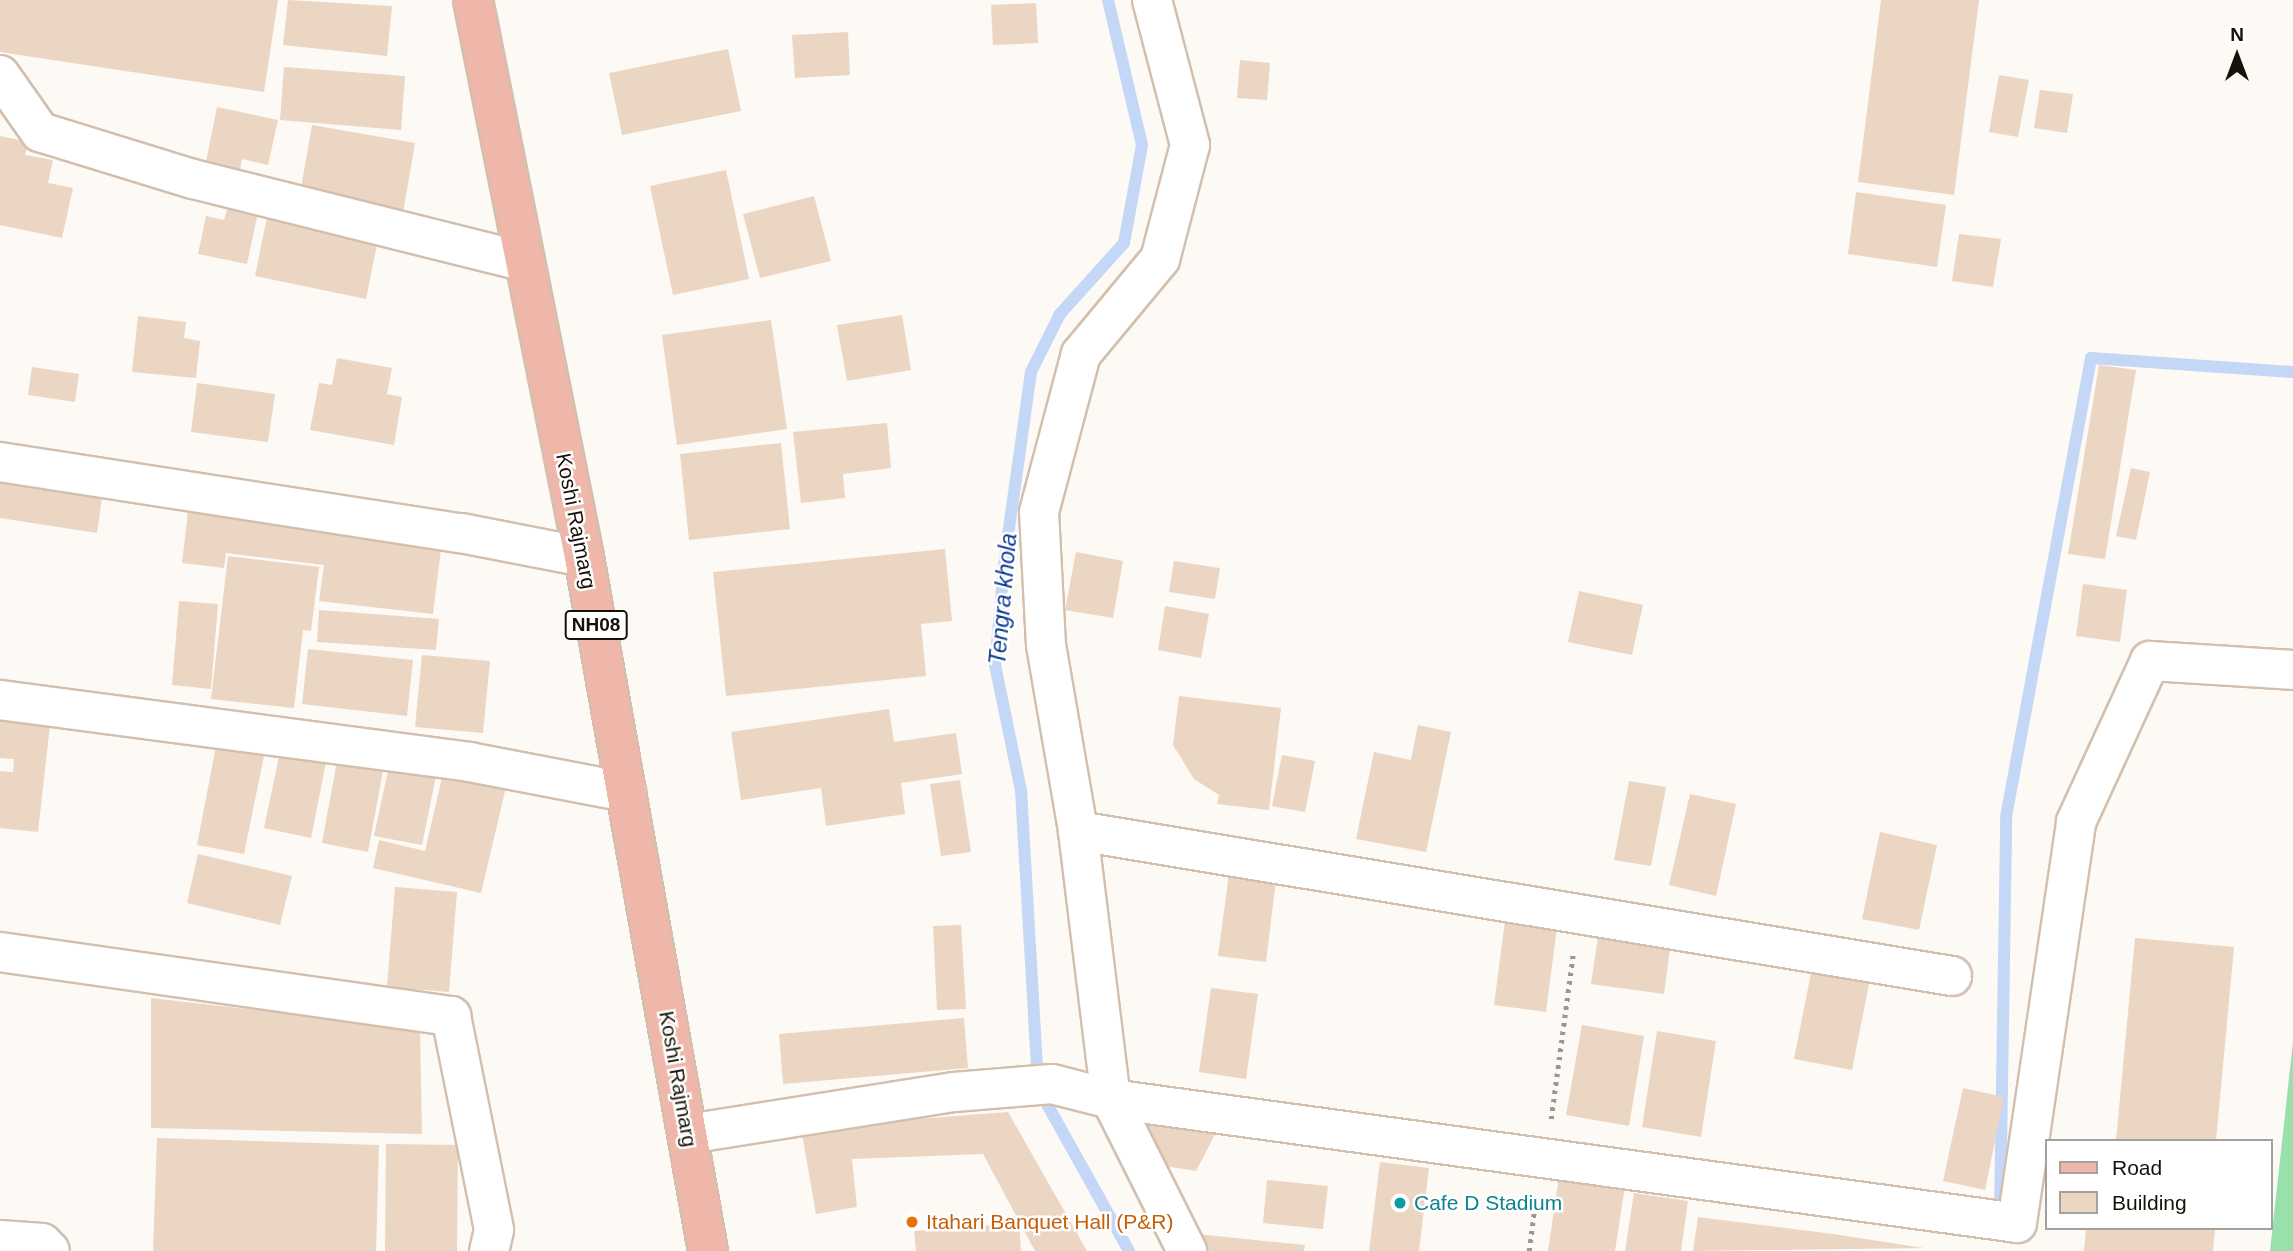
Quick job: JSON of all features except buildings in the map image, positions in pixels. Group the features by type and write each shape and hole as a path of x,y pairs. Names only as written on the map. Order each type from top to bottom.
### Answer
{"main road":[{"name":"Koshi Rajmarg","path":"473,0 584,557 708,1251"}],"street":[{"path":"1152,0 1190,145 1160,259 1081,354 1040,512 1046,645 1079,831 1111,1099 1188,1251"},
{"path":"0,75 40,132 193,179 523,261"},
{"path":"0,462 461,533 584,557"},
{"path":"688,1134 954,1092 1052,1084 1111,1099 2017,1223 2076,822 2150,661 2293,670"},
{"path":"0,700 469,762 626,792"},
{"path":"1079,831 1952,976"},
{"path":"0,952 451,1016 494,1230 489,1251"},
{"path":"0,1240 42,1243 50,1251"}],"path":[{"path":"1529,1251 1543,1158 1559,1082 1577,914"}],"green space":[{"path":"2293,1042 2293,1251 2270,1251"}],"waterway":[{"name":"Tengra khola","path":"1108,0 1142,145 1124,243 1060,314 1031,372 1005,556 995,665 1021,790 1038,1088 1129,1251"},
{"path":"2000,1214 2006,817 2091,358 2293,372"}],"place":[{"name":"Cafe D Stadium","path":"1400,1203"},
{"name":"Itahari Banquet Hall (P&R)","path":"912,1222"}]}
